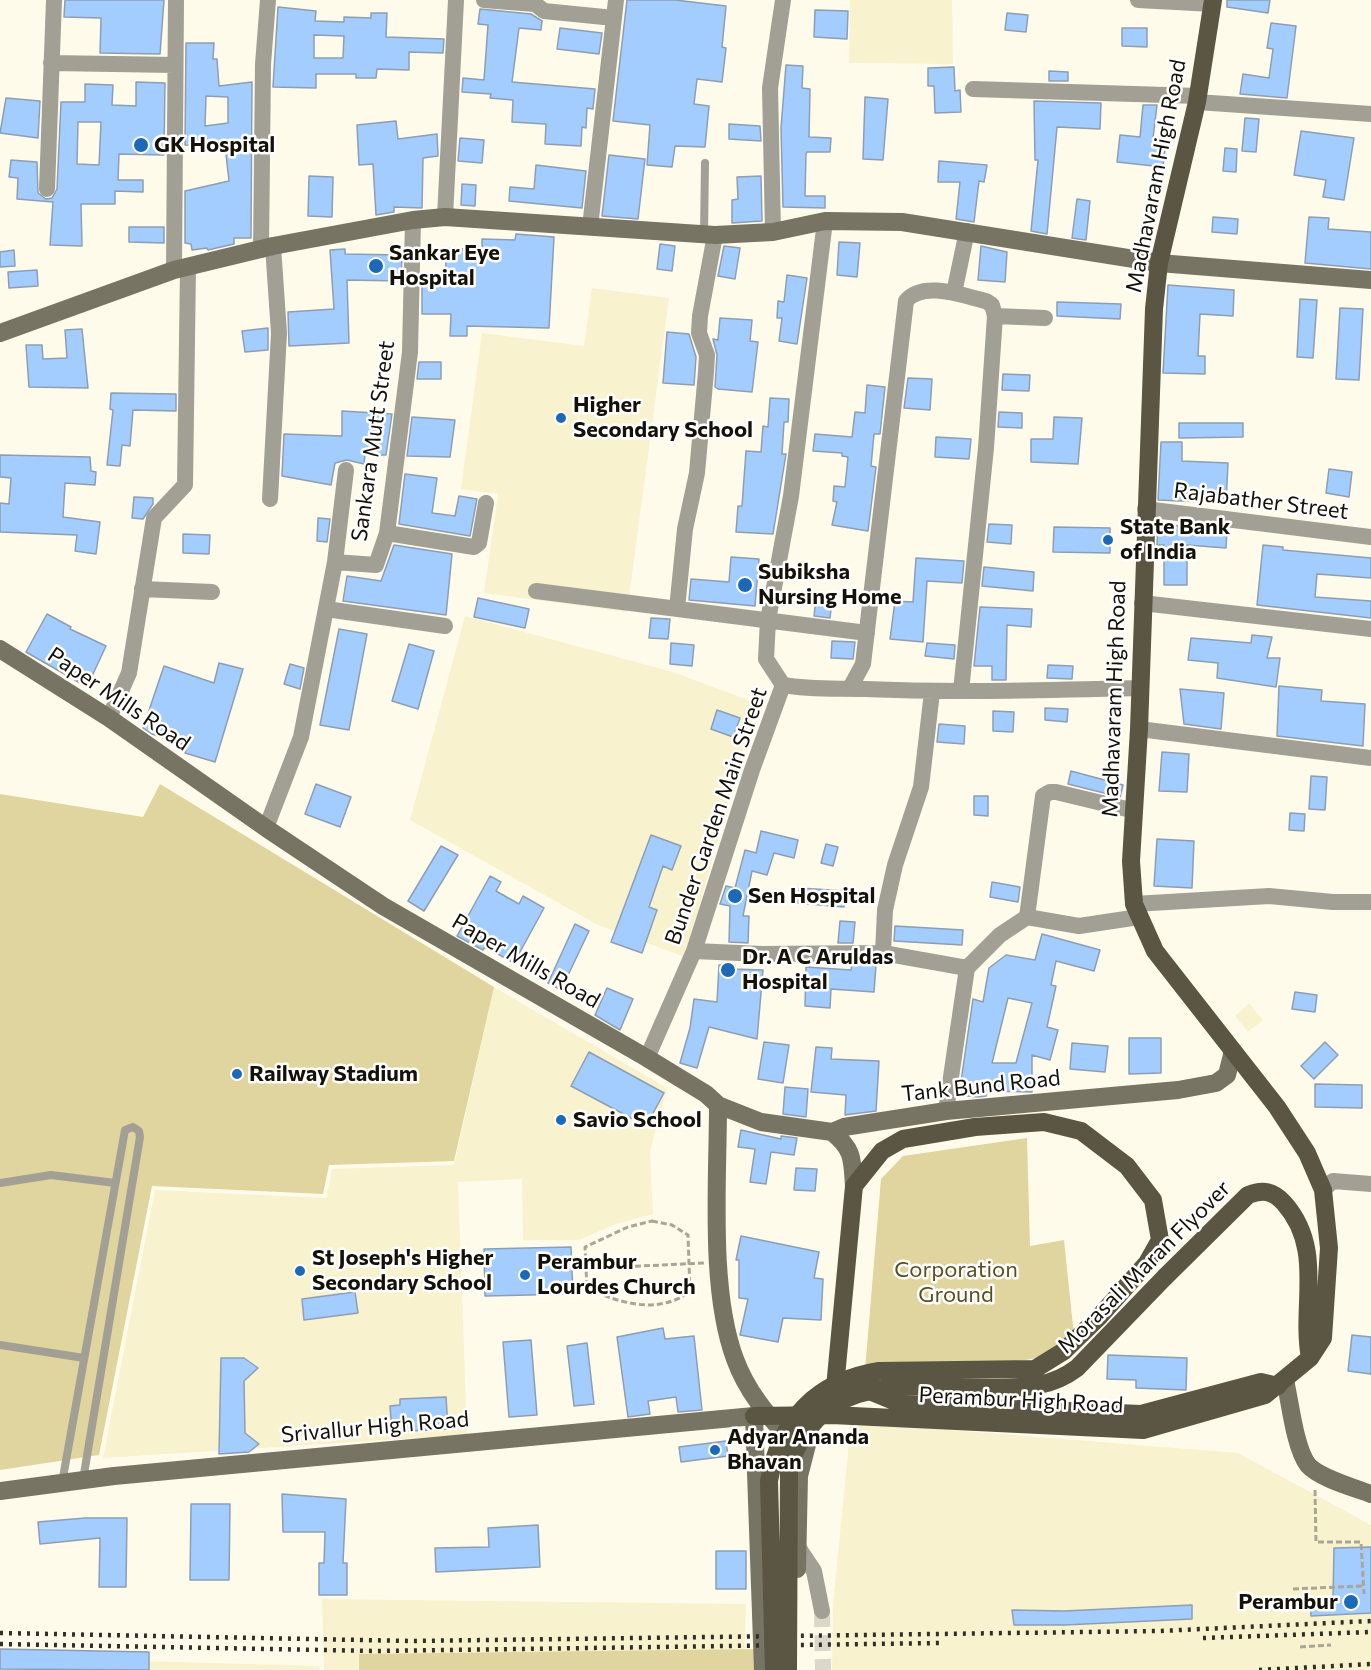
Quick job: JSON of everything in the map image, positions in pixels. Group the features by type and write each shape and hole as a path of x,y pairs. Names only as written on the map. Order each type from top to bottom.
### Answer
{"main road":[{"name":"Madhavaram High Road","path":"1213,2 1198,99 1159,263 1154,309 1145,509 1141,688 1131,861 1136,911 1155,951 1299,1138 1323,1190"},
{"name":"Morasali Maran Flyover","path":"774,1670 769,1481 772,1464 784,1434 801,1408 815,1396 854,1375 879,1371 1035,1369 1057,1357 1106,1309 1147,1263 1160,1240 1153,1200 1127,1166 1081,1131 1044,1122 975,1126 903,1139 882,1151 854,1186"},
{"path":"823,1415 834,1394 854,1186"},
{"path":"1310,1358 1323,1338 1329,1248 1323,1190"},
{"name":"Morasali Maran Flyover","path":"788,1670 789,1466 796,1449 814,1420 841,1399 889,1387 1022,1388 1064,1379 1248,1195 1260,1191 1271,1192 1292,1211 1302,1228 1308,1253 1311,1283 1307,1340 1310,1358"},
{"name":"Perambur High Road","path":"762,1416 823,1415 1143,1430 1265,1395 1310,1358"},
{"path":"837,1360 852,1381 870,1393 901,1404 1141,1414 1262,1382 1281,1383"}],"street":[{"path":"47,189 54,0"},
{"path":"109,718 129,673 154,518 185,485 175,65 176,0"},
{"path":"268,0 263,64 267,248 279,333 270,499"},
{"path":"445,217 456,0"},
{"path":"484,0 535,4 544,11 614,18"},
{"path":"590,226 616,0"},
{"path":"773,232 770,88 783,0"},
{"path":"1138,0 1213,2"},
{"path":"51,63 175,65"},
{"path":"973,89 1198,99 1371,114"},
{"path":"0,333 181,269 267,248 413,220 445,217 709,235 773,232 825,221 902,222 1159,263 1371,280"},
{"name":"Sankara Mutt Street","path":"266,828 301,736 335,562 376,566 387,533 410,352 413,220"},
{"path":"783,686 766,659 768,620 791,496 825,221"},
{"path":"954,293 967,231"},
{"path":"677,609 685,529 697,473 706,372 707,355 699,333 709,235"},
{"path":"850,688 863,664 906,301 924,291 954,293 986,301 992,305 995,316 983,479 961,691"},
{"path":"995,316 1045,318"},
{"path":"335,562 346,471"},
{"path":"387,533 474,547 479,543 486,503"},
{"name":"Rajabather Street","path":"1145,509 1371,537"},
{"path":"142,589 212,592"},
{"path":"536,591 867,633"},
{"path":"1142,603 1371,629"},
{"path":"326,609 446,626"},
{"name":"Paper Mills Road","path":"0,649 109,718 266,828 394,912 647,1058 706,1094 718,1105"},
{"name":"Bunder Garden Main Street","path":"647,1058 694,951 752,771 783,686 813,690 850,688 932,692 1141,688"},
{"path":"883,953 885,910 895,865 921,787 932,692"},
{"path":"1139,729 1371,758"},
{"path":"1027,917 1043,796 1056,792 1135,811"},
{"path":"946,1111 967,968 1000,935 1027,917 1078,926 1136,911 1269,896 1333,902 1371,902"},
{"path":"694,951 762,954 883,953 967,968"},
{"name":"Tank Bund Road","path":"718,1105 761,1122 832,1132 844,1127 946,1111 1178,1090 1216,1083 1227,1075 1233,1051"},
{"path":"718,1105 718,1261 723,1305 735,1358 762,1416 805,1453"},
{"path":"832,1132 847,1145 851,1154 854,1186"},
{"path":"1323,1190 1333,1181 1371,1184"},
{"path":"1281,1383 1302,1453 1308,1465 1314,1470 1371,1494"},
{"path":"794,1670 799,1476 805,1453 823,1415"},
{"path":"762,1416 763,1670"},
{"name":"Srivallur High Road","path":"0,1491 83,1480 762,1416"},
{"path":"1352,1487 1371,1506"},
{"path":"798,1547 814,1571 822,1611"}],"lane":[{"path":"705,163 709,235"},
{"path":"62,1483 125,1130 136,1128 140,1137 83,1480"},
{"path":"0,1183 51,1175 115,1183"},
{"path":"0,1345 84,1358"}],"path":[{"path":"652,1221 672,1225 688,1235 689,1265 690,1292 677,1301 652,1306 626,1304 587,1289 585,1247 628,1227 652,1221"},
{"path":"599,1268 689,1265 718,1261"},
{"path":"1314,1470 1316,1542 1361,1542 1364,1594"},
{"path":"1293,1589 1364,1586"},
{"path":"1300,1647 1332,1645"}],"shaded area":[{"path":"850,0 952,0 953,64 849,63"},
{"name":"Higher Secondary School","path":"592,288 669,298 627,612 484,593 498,494 461,489 482,333 584,346"},
{"path":"465,616 673,672 756,703 685,957 598,925 410,820"},
{"name":"St Joseph's Higher Secondary School","path":"494,987 667,1088 650,1151 653,1214 616,1224 579,1240 523,1240 522,1179 458,1182 467,1435 103,1458 155,1190 326,1198 332,1169 454,1165"},
{"path":"1249,1003 1263,1020 1248,1032 1235,1016"},
{"path":"851,1422 1238,1453 1371,1525 1371,1670 832,1670 833,1604"},
{"path":"322,1599 746,1604 744,1670 324,1670"},
{"path":"0,1657 319,1666 320,1670 0,1670"}],"green space":[{"name":"Railway Stadium","path":"160,784 494,987 454,1161 329,1165 323,1194 152,1186 99,1455 0,1470 0,794 143,817"},
{"name":"Corporation Ground","path":"1027,1138 1030,1246 1064,1240 1074,1336 1037,1358 1007,1363 865,1370 881,1179 903,1156"},
{"path":"756,1649 758,1670 359,1670 359,1654"}],"building":[{"path":"65,0 164,0 160,54 100,53 101,18 64,17"},
{"path":"627,0 675,0 726,6 722,47 726,48 722,82 697,79 694,104 709,106 705,147 675,146 672,167 647,165 650,125 613,121"},
{"path":"1227,0 1270,0 1268,13 1227,7"},
{"path":"278,7 316,11 315,21 344,22 344,17 371,18 371,13 387,13 386,37 444,39 443,53 409,52 409,70 377,69 376,78 356,78 356,74 316,74 316,88 273,87","holes":["314,35 344,36 343,58 314,58"]},
{"path":"480,9 531,14 542,21 541,30 519,28 512,82 595,89 593,109 587,108 586,128 582,127 581,146 545,144 546,124 512,122 513,100 490,98 491,94 462,92 463,78 484,80 488,25 478,24"},
{"path":"815,10 848,11 847,39 814,37"},
{"path":"1007,13 1028,15 1026,32 1005,30"},
{"path":"1271,23 1296,26 1287,98 1240,94 1243,74 1269,78 1273,49 1267,48"},
{"path":"560,28 602,33 599,54 557,49"},
{"path":"1122,28 1147,28 1147,47 1122,46"},
{"path":"186,43 214,43 213,59 217,59 219,86 252,82 251,238 234,238 234,244 208,250 207,248 192,250 191,244 185,243 185,191 229,181 225,146 185,145","holes":["206,96 228,97 228,123 205,126"]},
{"path":"786,65 803,66 802,88 810,89 809,137 831,138 830,152 807,152 806,154 805,196 825,196 825,208 783,207 781,128"},
{"path":"954,67 955,91 960,90 961,112 935,113 934,86 928,86 928,68"},
{"path":"1049,71 1068,72 1068,81 1049,81"},
{"path":"136,82 165,83 164,155 119,154 118,180 143,180 143,192 115,191 115,204 81,204 82,246 50,245 53,202 17,199 18,178 9,177 11,160 37,162 38,193 46,199 52,198 57,189 61,102 85,102 85,84 113,85 112,105 136,106","holes":["78,122 101,122 99,165 77,164"]},
{"path":"865,97 888,99 883,160 863,159"},
{"path":"6,98 40,101 38,138 0,133"},
{"path":"1034,101 1101,103 1100,129 1057,127 1047,234 1031,231 1038,160 1035,160"},
{"path":"1143,105 1157,105 1153,138 1166,140 1163,167 1117,162 1120,135 1140,137"},
{"path":"1245,118 1259,119 1256,152 1242,151"},
{"path":"396,121 398,139 437,134 438,156 423,158 422,208 394,207 394,212 376,215 373,164 359,165 357,125"},
{"path":"729,124 760,126 761,141 729,139"},
{"path":"1301,131 1354,138 1344,200 1323,197 1326,180 1294,175"},
{"path":"460,138 484,140 482,163 458,161"},
{"path":"1225,148 1237,149 1236,172 1223,171"},
{"path":"609,155 645,159 638,219 602,216"},
{"path":"939,161 987,165 984,182 979,181 974,222 956,219 960,182 938,182"},
{"path":"536,165 586,171 582,208 509,201 510,187 534,189"},
{"path":"309,176 333,177 332,217 308,216"},
{"path":"761,176 762,221 732,223 732,200 738,199 737,177"},
{"path":"462,184 476,185 475,206 461,205"},
{"path":"1077,199 1090,201 1086,240 1072,238"},
{"path":"1213,217 1238,219 1237,234 1212,232"},
{"path":"1309,217 1329,218 1328,229 1371,232 1371,269 1305,263"},
{"path":"129,227 164,227 164,243 129,242"},
{"path":"516,234 554,237 549,328 467,326 467,336 450,336 451,314 422,314 422,275 445,276 447,248 482,250 482,239 515,240"},
{"path":"839,242 860,243 857,277 837,275"},
{"path":"660,244 675,246 672,271 657,269"},
{"path":"724,246 740,248 735,279 718,276"},
{"path":"981,246 1007,252 1005,282 978,280"},
{"path":"345,249 345,254 402,255 401,281 347,280 349,343 289,346 288,312 334,309 330,250"},
{"path":"14,250 15,266 0,267 0,252"},
{"path":"37,270 38,286 9,288 8,272"},
{"path":"787,275 807,278 797,344 779,341 782,318 777,318 778,301 784,302"},
{"path":"1168,285 1234,290 1233,316 1200,314 1198,356 1205,356 1205,374 1163,373"},
{"path":"1300,299 1317,300 1313,358 1297,357"},
{"path":"1057,302 1121,304 1120,319 1057,316"},
{"path":"1340,308 1363,309 1359,380 1336,379"},
{"path":"720,318 752,320 750,341 758,342 752,392 715,387 717,355 713,339 718,340"},
{"path":"268,328 268,350 245,352 242,331"},
{"path":"82,329 88,388 29,387 26,345 42,345 43,359 67,358 65,330"},
{"path":"667,332 689,334 696,357 694,385 663,383"},
{"path":"419,362 441,362 441,379 417,379"},
{"path":"1003,374 1030,375 1029,391 1002,390"},
{"path":"908,378 932,379 930,410 904,408"},
{"path":"867,385 885,387 880,434 874,434 871,466 876,467 868,531 832,525 837,502 833,501 834,486 845,487 848,457 842,456 842,453 813,451 815,434 852,437 855,412 865,413"},
{"path":"111,393 176,394 176,411 133,410 130,446 122,445 120,466 107,465 113,410 110,409"},
{"path":"770,398 789,399 788,422 784,422 782,454 786,454 773,534 736,532 738,506 742,506 746,451 761,452 763,426 768,427"},
{"path":"342,411 392,414 386,455 365,455 364,464 347,460 335,463 331,485 282,476 284,434 342,436"},
{"path":"999,412 1022,413 1022,428 998,427"},
{"path":"412,417 455,420 450,457 407,456"},
{"path":"1054,417 1082,418 1078,464 1031,462 1031,439 1053,439"},
{"path":"1179,423 1243,423 1243,437 1179,438"},
{"path":"936,437 971,439 969,459 935,457"},
{"path":"1161,442 1182,442 1182,461 1228,463 1226,503 1158,500"},
{"path":"0,455 90,457 91,471 96,472 95,485 65,483 63,517 100,522 96,554 75,551 77,535 0,532 0,503 9,504 11,478 0,477"},
{"path":"1329,469 1352,472 1349,497 1326,493"},
{"path":"405,474 437,478 432,513 455,516 459,496 477,499 470,536 399,524"},
{"path":"134,497 153,498 153,504 143,519 132,518"},
{"path":"318,518 330,519 327,542 317,541"},
{"path":"989,524 1012,525 1011,544 987,542"},
{"path":"1158,524 1227,530 1226,548 1187,545 1187,585 1164,585 1164,545 1157,545"},
{"path":"1054,527 1110,528 1110,553 1053,552"},
{"path":"183,534 210,535 209,554 183,553"},
{"path":"394,545 452,554 446,615 343,601 347,576 381,581"},
{"path":"1263,545 1283,547 1283,550 1371,558 1371,578 1317,574 1315,597 1371,601 1371,618 1257,605"},
{"path":"731,557 759,559 755,606 689,600 691,579 729,582"},
{"path":"916,558 964,561 962,583 927,581 923,642 890,639 895,601 913,602"},
{"path":"984,567 1034,572 1033,591 982,586"},
{"path":"478,598 529,609 525,628 474,617"},
{"path":"816,599 832,600 830,618 814,616"},
{"path":"980,607 1032,609 1031,627 1007,625 1006,680 992,680 992,666 974,666"},
{"path":"47,614 71,627 70,629 106,646 87,687 26,652"},
{"path":"651,618 670,619 668,639 649,638"},
{"path":"339,629 367,634 349,730 320,725"},
{"path":"1252,635 1272,637 1267,658 1280,658 1276,687 1217,678 1218,663 1188,660 1191,638 1251,643"},
{"path":"832,641 855,642 853,659 831,658"},
{"path":"671,643 694,645 692,666 670,664"},
{"path":"927,643 955,645 954,659 925,656"},
{"path":"409,644 434,651 418,709 392,701"},
{"path":"219,663 243,669 215,762 185,753 187,746 152,734 143,728 164,666 214,683"},
{"path":"290,664 304,668 300,689 284,684"},
{"path":"1048,665 1073,666 1072,679 1047,678"},
{"path":"1279,686 1322,690 1321,701 1365,704 1363,746 1277,736"},
{"path":"1180,689 1224,693 1221,729 1184,724"},
{"path":"1045,708 1068,709 1067,722 1045,720"},
{"path":"717,710 740,718 733,737 711,729"},
{"path":"993,711 1014,712 1013,732 993,731"},
{"path":"939,724 965,726 964,744 937,742"},
{"path":"1162,752 1189,754 1187,792 1159,791"},
{"path":"1071,771 1123,785 1120,797 1068,784"},
{"path":"1311,776 1327,777 1325,810 1309,809"},
{"path":"316,784 351,797 340,827 305,814"},
{"path":"974,796 988,796 988,816 974,815"},
{"path":"1290,813 1305,814 1304,831 1289,830"},
{"path":"761,831 798,840 794,858 774,853 767,875 752,871 743,916 749,916 748,943 729,942 730,906 720,904 726,886 735,888 745,850 756,853"},
{"path":"651,835 681,846 672,870 663,866 649,907 657,910 642,953 611,942"},
{"path":"1157,839 1194,841 1192,888 1154,886"},
{"path":"826,844 838,847 833,866 821,863"},
{"path":"441,846 458,855 424,911 408,901"},
{"path":"490,876 501,882 496,891 519,904 523,896 544,908 514,963 485,947 483,950 457,936"},
{"path":"992,882 1020,887 1018,902 990,897"},
{"path":"799,888 846,891 844,907 797,903"},
{"path":"840,921 855,922 853,943 838,943"},
{"path":"575,924 589,931 561,990 548,983"},
{"path":"895,926 963,930 962,945 894,941"},
{"path":"1042,934 1100,950 1094,971 1056,961 1051,985 1056,986 1047,1027 1058,1030 1050,1060 1032,1055 1032,1092 987,1091 986,1096 959,1095 973,999 983,1002 989,968 1006,955 1035,960","holes":["1008,998 1032,1003 1016,1063 992,1063"]},
{"path":"852,964 876,965 874,992 831,989 830,1008 805,1006 806,967 851,970"},
{"path":"719,965 735,965 734,969 763,970 757,1039 709,1027 697,1068 680,1063 690,1028 694,999 717,1002"},
{"path":"607,988 633,999 620,1030 595,1015"},
{"path":"1295,992 1317,995 1315,1012 1292,1009"},
{"path":"1129,1038 1161,1038 1161,1073 1129,1074"},
{"path":"764,1042 789,1045 783,1083 758,1079"},
{"path":"1325,1042 1338,1055 1314,1079 1301,1066"},
{"path":"1072,1043 1108,1046 1105,1072 1070,1069"},
{"path":"816,1047 832,1048 831,1059 879,1061 876,1111 845,1115 846,1095 811,1092"},
{"path":"589,1052 664,1093 646,1126 571,1086"},
{"path":"1315,1084 1362,1085 1362,1108 1315,1107"},
{"path":"785,1087 808,1089 806,1117 783,1114"},
{"path":"741,1130 781,1139 781,1136 797,1138 794,1155 771,1152 766,1184 750,1182 755,1149 738,1147"},
{"path":"796,1168 817,1169 815,1191 794,1190"},
{"path":"741,1236 819,1252 814,1278 823,1279 821,1320 783,1318 778,1342 740,1335 748,1299 739,1298 739,1260 736,1260"},
{"path":"571,1247 573,1294 485,1296 484,1249"},
{"path":"355,1292 358,1313 304,1320 302,1299"},
{"path":"663,1328 665,1339 694,1336 702,1410 678,1412 676,1397 648,1401 650,1414 628,1417 617,1337"},
{"path":"1352,1335 1371,1337 1371,1374 1348,1371"},
{"path":"531,1340 537,1415 509,1417 503,1342"},
{"path":"587,1343 594,1404 574,1406 567,1346"},
{"path":"1108,1355 1187,1358 1186,1390 1136,1388 1136,1380 1107,1379"},
{"path":"221,1358 244,1358 258,1368 244,1381 245,1433 259,1444 249,1452 219,1454"},
{"path":"446,1397 448,1429 392,1432 390,1406 400,1405 400,1399"},
{"path":"726,1441 728,1456 681,1462 679,1447"},
{"path":"282,1494 346,1499 343,1563 347,1563 347,1595 319,1595 319,1563 324,1563 325,1532 283,1532"},
{"path":"191,1504 230,1504 229,1580 190,1580"},
{"path":"85,1518 127,1518 126,1587 99,1587 100,1538 40,1544 38,1522"},
{"path":"538,1525 540,1567 436,1572 435,1548 489,1547 488,1528"},
{"path":"1371,1547 1371,1613 1311,1616 1310,1599 1333,1597 1334,1548"},
{"path":"716,1551 746,1551 746,1589 716,1589"},
{"path":"1192,1605 1192,1619 1064,1625 1014,1625 1012,1610 1064,1611"},
{"path":"0,1649 149,1652 149,1670 0,1669"}],"tunnel":[{"path":"822,1611 823,1670"}],"railway":[{"path":"0,1633 412,1641 1160,1631 1371,1621"},
{"path":"1203,1638 1371,1632"},
{"path":"0,1644 377,1651 939,1643"},
{"path":"1259,1670 1371,1664"}],"place":[{"name":"GK Hospital","path":"141,145"},
{"name":"Sankar Eye Hospital","path":"376,266"},
{"name":"Higher Secondary School","path":"561,418"},
{"name":"State Bank of India","path":"1108,540"},
{"name":"Subiksha Nursing Home","path":"745,585"},
{"name":"Sen Hospital","path":"735,896"},
{"name":"Dr. A C Aruldas Hospital","path":"728,970"},
{"name":"Railway Stadium","path":"237,1074"},
{"name":"Savio School","path":"561,1120"},
{"name":"St Joseph's Higher Secondary School","path":"300,1271"},
{"name":"Perambur Lourdes Church","path":"525,1275"},
{"name":"Adyar Ananda Bhavan","path":"715,1450"},
{"name":"Perambur","path":"1351,1602"}]}
